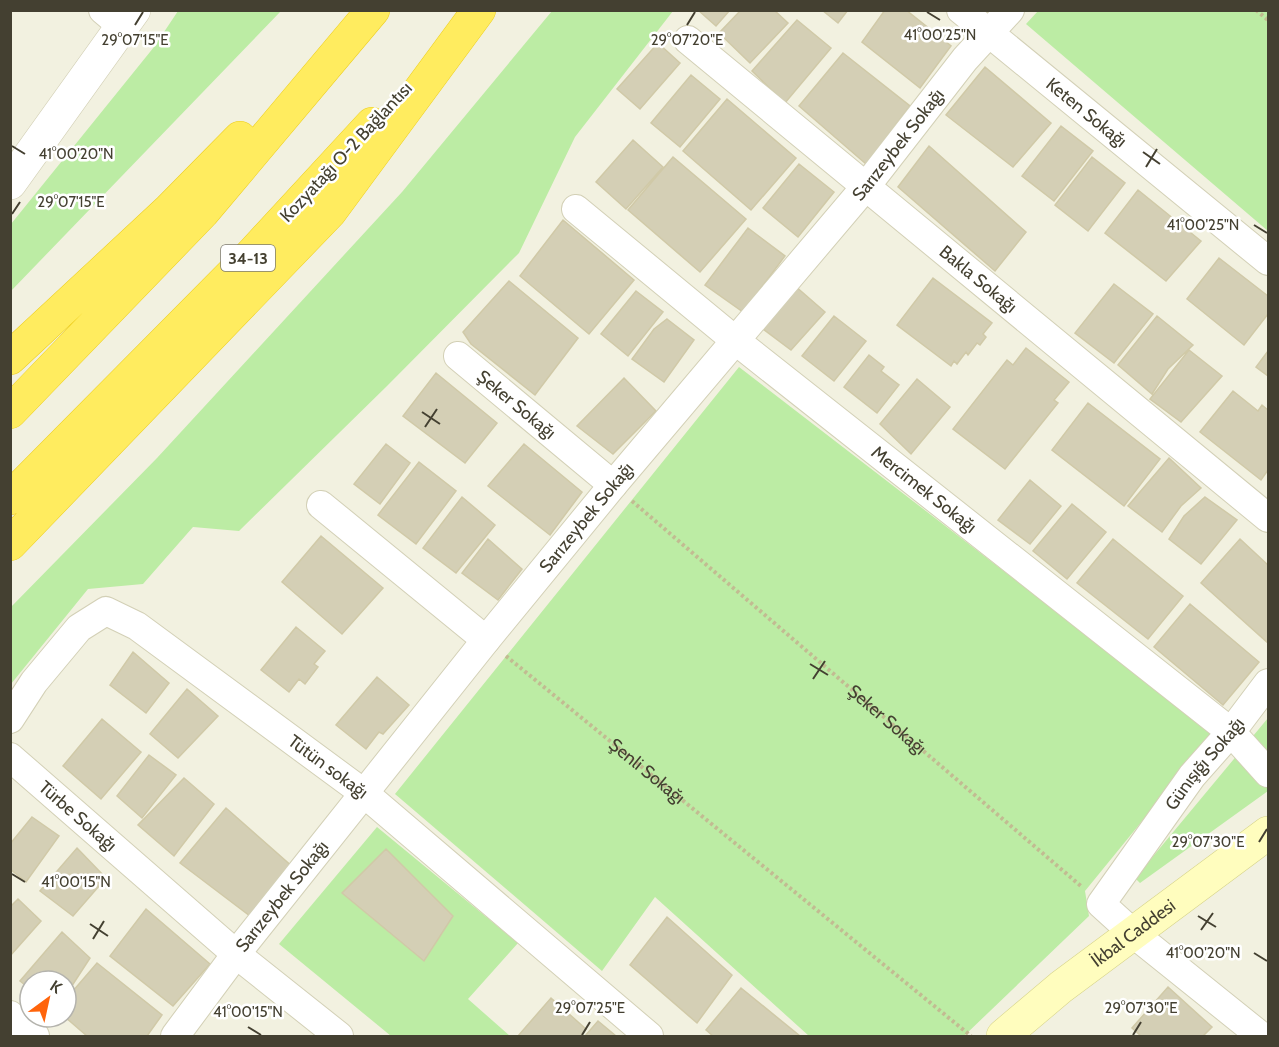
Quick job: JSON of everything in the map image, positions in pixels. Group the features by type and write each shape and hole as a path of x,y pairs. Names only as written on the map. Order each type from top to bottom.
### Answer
{"highway":[{"path":"10,358 169,210 365,10"},
{"path":"10,412 203,212 374,10"},
{"path":"10,544 330,212 478,10"},
{"name":"Kozyatağı O-2 Bağlantısı","path":"10,498 252,254 478,10"}],"main road":[{"name":"İkbal Caddesi","path":"1003,1036 1061,987 1269,833"}],"street":[{"name":"Keten Sokağı","path":"961,10 1269,261"},
{"name":"Sarızeybek Sokağı","path":"175,1036 236,954 486,640 613,485 867,185 965,59 1010,10"},
{"path":"10,183 120,16"},
{"name":"Bakla Sokağı","path":"688,40 1269,518"},
{"name":"Mercimek Sokağı","path":"576,209 736,341 1231,732 1269,773"},
{"name":"Şeker Sokağı","path":"458,356 613,485"},
{"path":"321,505 486,640"},
{"name":"Tütün sokağı","path":"10,719 34,682 79,628 106,611 136,626 365,794 649,1036"},
{"name":"Günışığı Sokağı","path":"1101,904 1192,776 1231,732 1269,683"},
{"name":"Türbe Sokağı","path":"10,757 236,954 339,1036"},
{"path":"1101,904 1134,934 1261,1036"},
{"path":"10,1015 34,1036"}],"path":[{"path":"1256,10 1269,21"},
{"name":"Şeker Sokağı","path":"613,485 1101,904"},
{"name":"Şenli Sokağı","path":"486,640 971,1036"}],"green space":[{"path":"178,11 281,11 11,291 11,224 154,47"},
{"path":"552,11 673,11 575,137 519,253 239,531 193,527 143,584 88,589 11,684 11,607 157,458 402,192"},
{"path":"1038,11 1268,11 1268,231 1026,24"},
{"path":"739,367 1214,733 1085,891 1089,916 964,1036 809,1036 655,897 602,971 395,794"},
{"path":"1268,718 1268,791 1140,883 1135,878"},
{"path":"377,827 518,943 468,999 510,1036 391,1036 279,944"}],"building":[{"path":"698,10 730,10 716,26"},
{"path":"741,10 774,10 788,23 750,63 719,33"},
{"path":"822,10 848,10 838,23"},
{"path":"885,10 906,10 951,46 920,88 862,42"},
{"path":"797,20 831,48 785,103 752,71"},
{"path":"658,43 680,63 640,109 617,89"},
{"path":"843,53 910,106 866,164 799,106"},
{"path":"985,67 1051,123 1013,167 946,115"},
{"path":"691,75 720,99 680,147 651,123"},
{"path":"727,99 796,158 751,210 683,151"},
{"path":"1061,126 1093,151 1054,201 1022,176"},
{"path":"633,140 663,167 626,209 596,182"},
{"path":"929,146 1026,232 995,271 898,187"},
{"path":"673,157 746,219 700,272 628,210"},
{"path":"1092,157 1125,183 1088,231 1055,205"},
{"path":"799,164 834,192 798,237 763,208"},
{"path":"1138,190 1201,241 1166,281 1105,233"},
{"path":"563,220 634,280 589,334 520,276"},
{"path":"748,228 785,256 743,312 705,285"},
{"path":"1219,258 1268,296 1268,314 1244,345 1187,299"},
{"path":"933,278 992,323 983,334 986,337 980,345 977,343 968,355 966,352 957,364 954,361 951,366 897,325"},
{"path":"509,281 578,338 535,395 471,344 463,332"},
{"path":"1114,284 1153,314 1114,363 1075,333"},
{"path":"794,285 825,312 791,350 759,326"},
{"path":"636,291 663,312 628,356 601,334"},
{"path":"834,316 866,341 834,381 802,356"},
{"path":"1157,316 1193,345 1168,369 1152,394 1118,365"},
{"path":"667,319 694,340 664,382 632,359 654,329"},
{"path":"1026,348 1069,382 1054,400 1058,403 1005,469 953,429 1007,360 1013,365"},
{"path":"1189,350 1222,376 1181,422 1150,399"},
{"path":"1268,351 1268,376 1256,367"},
{"path":"869,355 884,367 881,371 899,385 877,413 844,387"},
{"path":"436,373 497,423 465,463 403,416"},
{"path":"624,378 656,411 613,454 577,426"},
{"path":"917,379 950,407 911,454 880,424"},
{"path":"1233,391 1258,411 1262,405 1268,410 1268,470 1261,480 1200,432"},
{"path":"1088,403 1160,459 1124,506 1052,450"},
{"path":"386,444 410,463 380,504 354,484"},
{"path":"524,444 582,492 550,535 488,486"},
{"path":"1169,458 1201,488 1181,506 1162,532 1128,506"},
{"path":"419,462 456,491 416,544 378,515"},
{"path":"1030,480 1061,506 1030,544 998,520"},
{"path":"462,497 495,525 456,573 423,548"},
{"path":"1205,497 1237,520 1201,564 1169,539 1184,516"},
{"path":"1072,504 1106,532 1067,579 1033,551"},
{"path":"321,536 383,588 342,634 282,582"},
{"path":"488,539 522,569 498,600 462,573"},
{"path":"1113,539 1183,596 1148,639 1077,583"},
{"path":"1240,539 1268,565 1268,643 1201,583"},
{"path":"1190,604 1259,662 1223,705 1154,647"},
{"path":"296,627 325,651 314,664 318,667 305,684 299,679 289,692 261,670"},
{"path":"133,652 169,683 146,713 110,685"},
{"path":"377,677 409,705 383,734 379,732 366,749 336,725"},
{"path":"187,689 218,716 178,758 150,734"},
{"path":"102,719 141,752 101,799 63,766"},
{"path":"149,755 176,775 142,818 117,796"},
{"path":"184,778 214,804 174,856 138,825"},
{"path":"226,808 294,868 250,916 180,863"},
{"path":"32,817 59,836 26,882 10,869 10,844"},
{"path":"77,848 106,878 73,916 40,891"},
{"path":"386,849 453,916 424,961 342,893"},
{"path":"18,899 41,921 10,956 10,907"},
{"path":"146,909 210,964 173,1006 110,956"},
{"path":"667,917 732,975 697,1023 630,965"},
{"path":"62,932 90,958 78,976 78,969 30,969"},
{"path":"97,963 162,1015 147,1036 87,1036 78,1028 78,985"},
{"path":"1168,987 1212,1027 1203,1036 1141,1036 1132,1028"},
{"path":"741,988 800,1036 713,1036 706,1030"},
{"path":"551,998 586,1029 581,1036 518,1036"},
{"path":"598,1021 616,1036 585,1036"}]}
